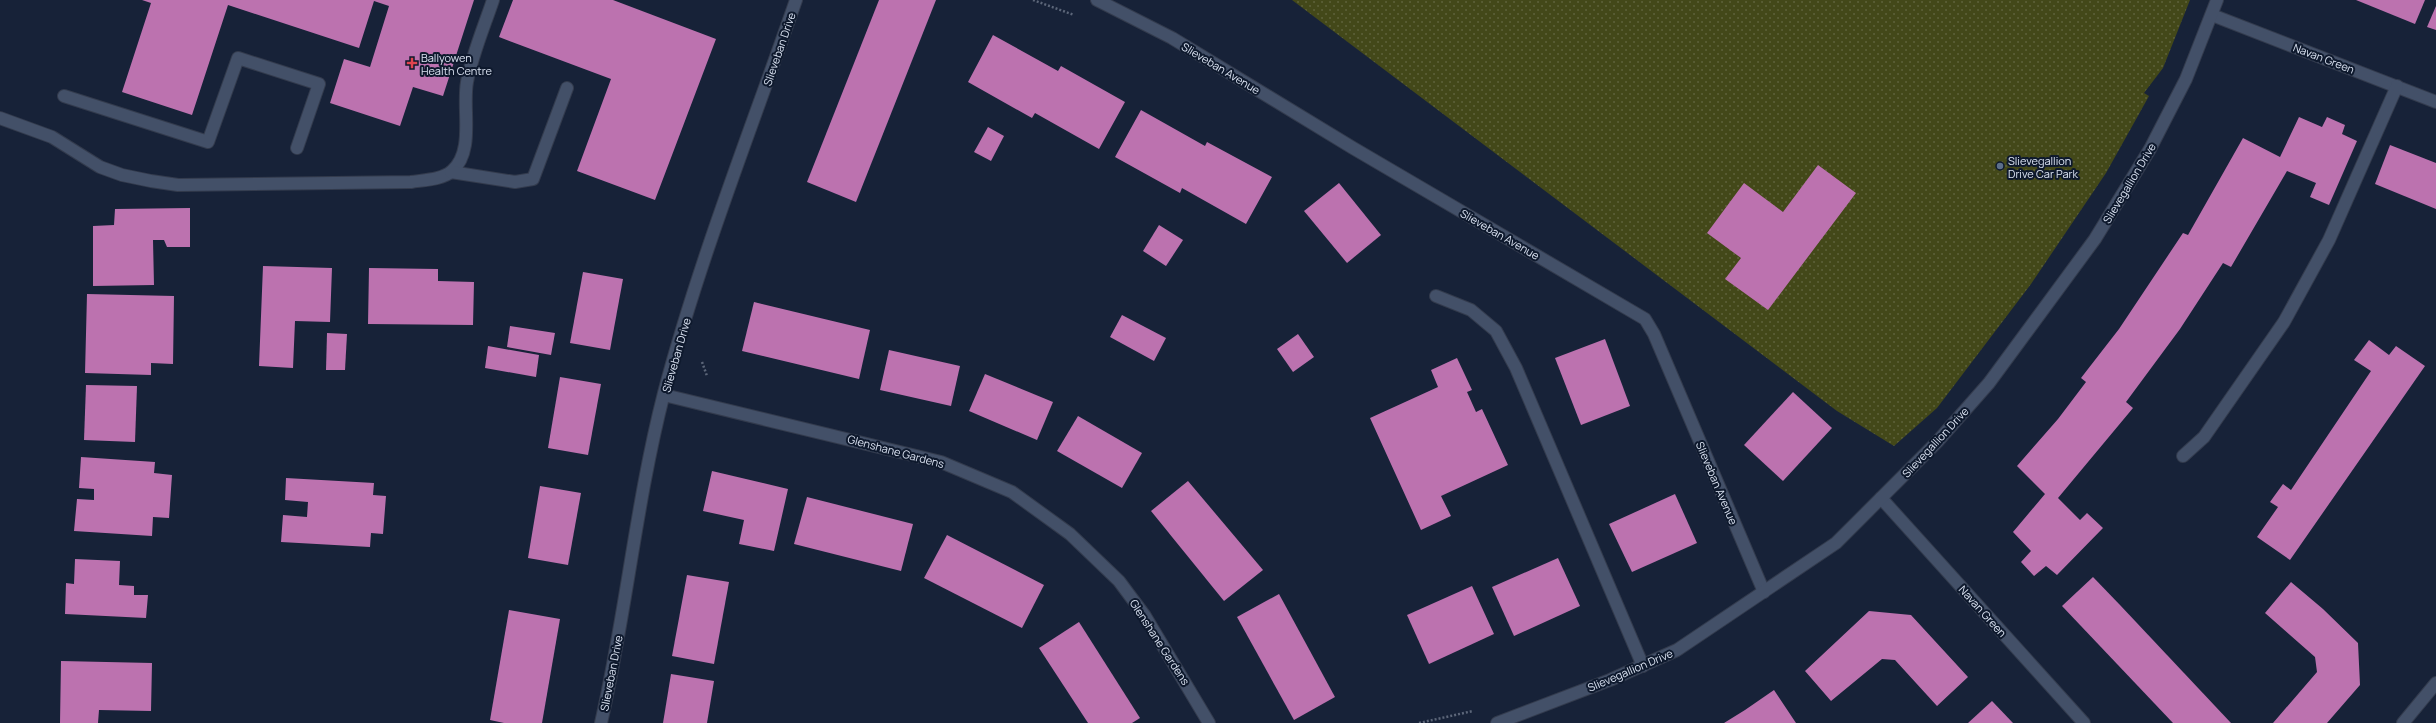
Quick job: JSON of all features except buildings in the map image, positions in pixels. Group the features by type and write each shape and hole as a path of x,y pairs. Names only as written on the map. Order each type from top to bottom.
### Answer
{"street":[{"path":"0,118 52,137 100,167 122,175 178,185 411,182 433,179 451,172 458,165 463,152 467,82 493,0"},
{"name":"Slieveban Drive","path":"601,723 645,482 664,395 686,318 796,0"},
{"name":"Slieveban Avenue","path":"1097,0 1172,38 1353,148 1645,319 1654,334 1764,592"},
{"name":"Slievegallion Drive","path":"1497,723 1643,666 1676,650 1836,543 1937,442 1989,383 2095,239 2150,149 2186,79 2217,0"},
{"name":"Navan Green","path":"2212,15 2436,102"},
{"path":"64,96 208,142 238,58 319,84 297,148"},
{"path":"2184,456 2204,437 2284,322 2329,240 2397,86"},
{"path":"451,172 515,182 533,179 567,88"},
{"path":"1436,296 1471,310 1496,332 1516,368 1643,666"},
{"name":"Glenshane Gardens","path":"664,395 941,462 1012,492 1070,534 1118,581 1145,616 1209,723"},
{"name":"Navan Green","path":"1881,498 2084,723"},
{"path":"2402,723 2436,683"}],"path":[{"path":"701,354 704,373 709,379"}],"green space":[{"path":"1292,0 2190,0 2163,68 2144,93 2149,96 2106,173 2031,284 1937,408 1894,446 1837,411"}],"place":[{"name":"Ballyowen Health Centre","path":"412,63"},
{"name":"Slievegallion Drive Car Park","path":"2000,166"}]}
